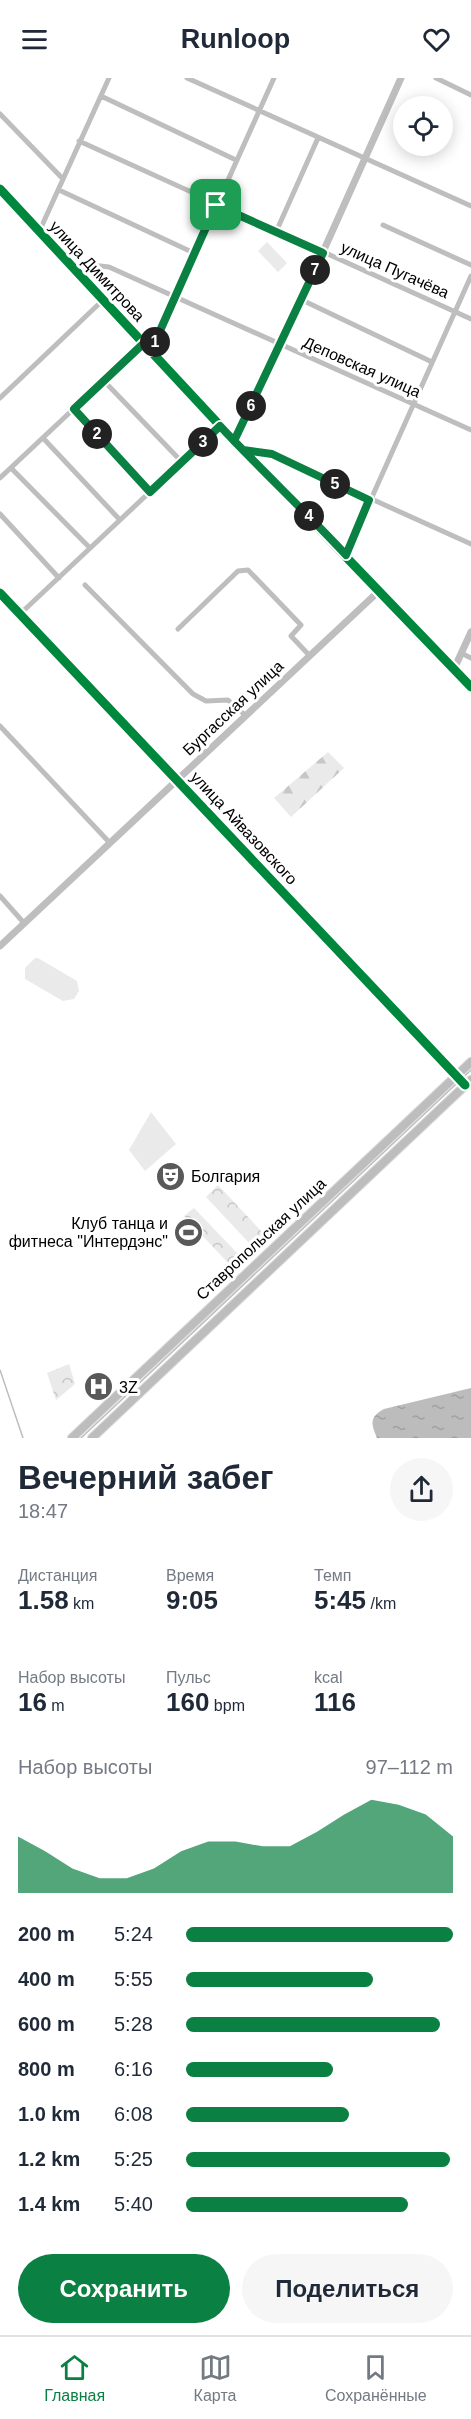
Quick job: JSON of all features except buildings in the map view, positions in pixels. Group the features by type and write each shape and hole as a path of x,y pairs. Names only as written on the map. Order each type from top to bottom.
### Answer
{"main road":[{"name":"Ставропольская улица","path":"72,1438 471,1062"},
{"name":"Ставропольская улица","path":"93,1438 468,1083"}],"street":[{"path":"39,232 109,78"},
{"path":"187,78 471,206"},
{"path":"151,351 274,78"},
{"path":"234,441 281,346 401,78"},
{"path":"436,78 471,95"},
{"path":"101,96 236,160"},
{"path":"0,114 63,179"},
{"path":"276,232 318,138"},
{"name":"улица Пугачёва","path":"80,141 216,205 471,319"},
{"name":"улица Димитрова","path":"0,189 234,441 471,687"},
{"path":"59,190 194,253"},
{"path":"383,225 471,265"},
{"name":"Деповская улица","path":"80,275 91,265 100,264 471,430"},
{"path":"346,555 471,276"},
{"path":"0,398 103,300"},
{"path":"302,300 432,362"},
{"path":"0,478 144,343"},
{"path":"104,381 182,462"},
{"path":"74,409 150,492"},
{"path":"20,614 220,426"},
{"path":"43,438 120,520"},
{"path":"243,450 272,454 369,500 471,544"},
{"path":"11,468 90,548"},
{"path":"0,514 59,578"},
{"path":"178,629 238,570 248,570 301,625 291,636 309,655"},
{"path":"85,585 193,694 206,701 228,700 245,715"},
{"name":"Бургасская улица","path":"0,946 380,590"},
{"name":"улица Айвазовского","path":"0,593 456,1076 468,1083"},
{"path":"454,669 471,632"},
{"path":"461,653 471,658"},
{"path":"0,726 109,842"},
{"path":"0,896 24,923"}],"green space":[{"path":"267,242 287,263 278,272 258,251"},
{"path":"328,752 344,768 291,817 274,798"},
{"path":"35,958 77,981 79,991 74,999 63,1001 25,979 25,968"},
{"path":"151,1112 176,1144 145,1171 129,1150"},
{"path":"218,1185 263,1233 251,1245 206,1197"},
{"path":"194,1208 240,1256 230,1265 184,1216"},
{"path":"69,1364 75,1384 56,1400 47,1373"}],"water":[{"path":"471,1388 471,1438 377,1438 373,1429 373,1421 376,1415 384,1409"}],"tram line":[{"path":"81,1438 471,1070"},
{"path":"0,1370 23,1438"}],"cycle path":[{"path":"0,189 225,431 471,687"},
{"path":"0,593 465,1085"}],"place":[{"name":"Болгария","path":"170,1176"},
{"name":"Клуб танца и фитнеса \"Интердэнс\"","path":"189,1232"},
{"name":"3Z","path":"98,1387"}],"route":[{"path":"216,205 151,351 144,343 74,409 150,492 220,426 225,431 243,450 320,527 346,555 369,500 272,454 243,450 234,441 281,346 323,253 216,205"}]}
